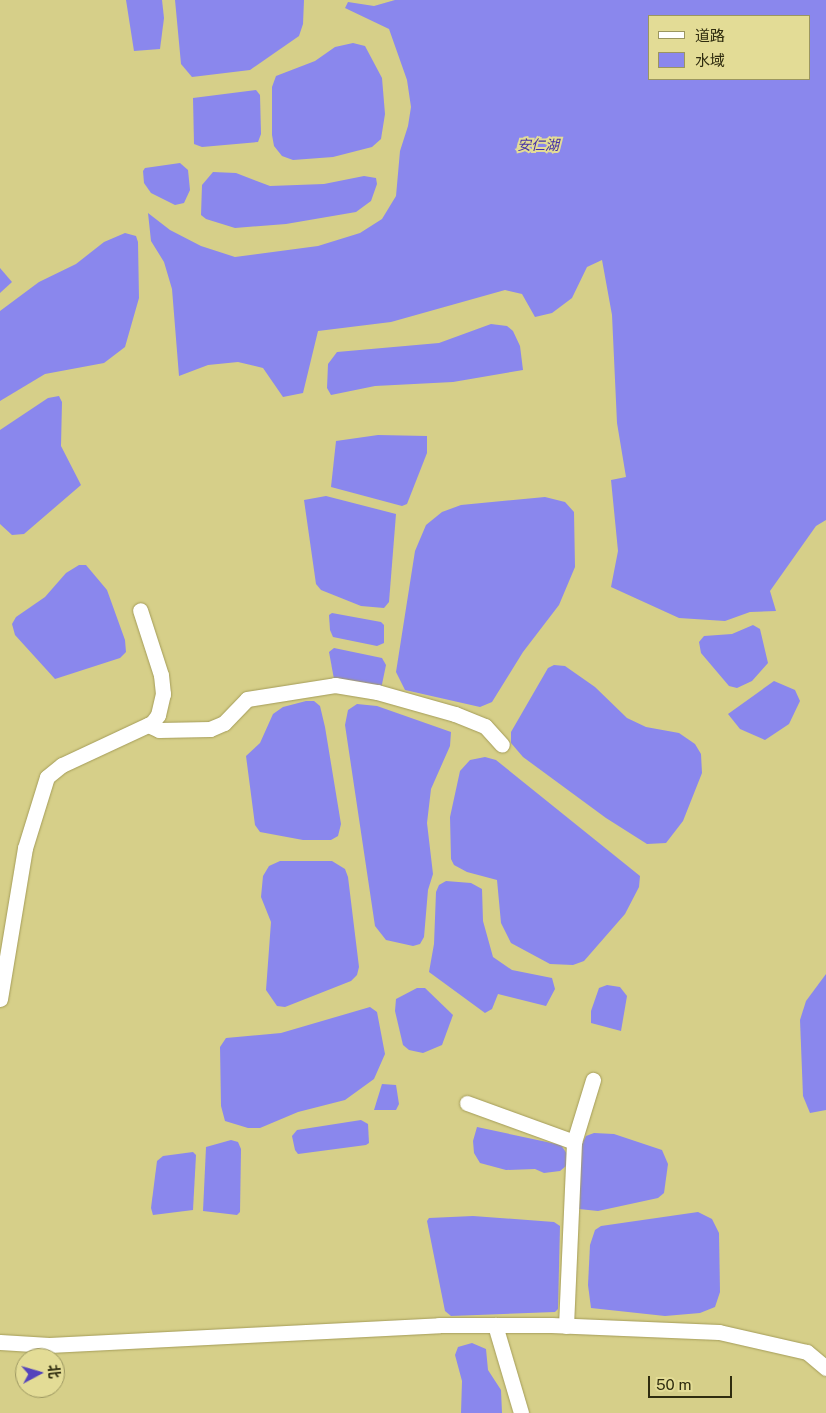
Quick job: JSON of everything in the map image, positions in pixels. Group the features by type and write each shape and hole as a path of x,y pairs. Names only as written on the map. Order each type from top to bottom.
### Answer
{"street":[{"path":"0,999 25,848 47,778 62,764 148,725 158,716 163,694 159,670 141,622 140,610"},
{"path":"148,725 160,730 210,729 224,723 247,699 335,685 377,692 480,723 502,744"},
{"path":"566,1326 574,1142 593,1080"},
{"path":"467,1104 574,1142"},
{"path":"0,1342 49,1345 439,1324 566,1326 719,1332 807,1352 826,1368"},
{"path":"495,1325 521,1413"}],"water":[{"path":"126,0 162,0 164,18 160,49 134,51"},
{"path":"175,0 304,0 303,24 299,36 250,70 192,77 181,64"},
{"name":"安仁湖","path":"395,0 826,0 826,520 816,526 770,591 776,611 750,612 725,621 679,618 611,587 618,551 611,480 626,477 617,423 612,315 602,260 587,267 572,298 552,313 535,317 522,294 505,290 391,322 318,331 303,393 283,397 263,368 238,362 208,365 179,376 172,289 164,262 151,241 148,213 170,230 201,246 235,257 318,246 360,233 382,219 396,196 400,151 408,126 411,107 407,80 389,29 345,8 348,2 374,6"},
{"path":"353,43 365,46 382,78 385,114 381,139 372,147 333,157 293,160 282,156 274,146 272,135 272,87 276,76 315,61 335,47"},
{"path":"256,90 260,95 261,134 258,142 202,147 194,144 193,98"},
{"path":"180,163 188,170 190,190 184,203 175,205 151,193 144,183 143,171 145,168"},
{"path":"213,172 236,173 270,186 324,184 364,176 376,178 377,184 371,201 356,212 286,224 235,228 206,219 201,215 202,185"},
{"path":"125,233 136,236 138,242 139,298 125,347 104,363 45,374 0,401 0,311 39,282 76,264 104,242"},
{"path":"0,268 12,282 0,293"},
{"path":"491,324 507,326 513,331 520,346 523,370 453,382 375,386 331,395 327,388 328,364 337,352 439,343"},
{"path":"59,396 62,402 61,446 81,485 24,534 12,535 0,524 0,430 48,398"},
{"path":"378,435 427,436 427,453 407,504 402,506 331,487 336,441"},
{"path":"326,496 396,514 389,602 384,608 361,606 321,590 316,584 304,500"},
{"path":"545,497 565,502 574,512 575,567 559,605 523,652 492,702 480,707 405,690 396,672 415,551 426,525 442,512 461,505"},
{"path":"79,565 86,565 107,590 125,640 126,652 120,658 55,679 15,635 12,624 16,617 45,597 66,573"},
{"path":"332,613 381,622 384,625 384,643 377,646 333,637 330,630 329,615"},
{"path":"753,625 760,629 768,663 752,681 737,688 729,686 701,653 699,642 704,636 732,634"},
{"path":"334,648 382,658 386,665 381,689 334,679 329,652"},
{"path":"554,665 565,666 595,687 627,718 646,727 679,733 695,744 701,754 702,773 683,821 666,843 647,844 606,818 523,757 511,743 511,732 548,668"},
{"path":"774,681 795,690 800,701 789,724 765,740 740,729 728,714"},
{"path":"306,701 314,701 320,706 325,727 341,824 338,836 331,840 303,840 260,832 255,825 246,756 260,743 273,714 283,707"},
{"path":"357,704 377,706 451,732 450,746 431,789 427,823 433,874 428,890 424,937 420,944 413,946 386,940 375,926 345,725 348,710"},
{"path":"485,757 496,760 640,876 639,887 625,914 584,961 573,965 550,964 511,943 501,923 497,880 467,872 454,865 451,859 450,817 460,771 470,760"},
{"path":"280,861 332,861 345,869 348,877 359,967 357,975 351,981 285,1007 277,1006 266,990 271,922 261,897 263,876 269,866"},
{"path":"446,881 471,883 482,889 483,921 493,957 512,970 552,978 555,989 546,1006 498,994 492,1009 485,1013 429,972 434,944 436,892 439,885"},
{"path":"826,974 826,1110 810,1113 803,1096 800,1020 806,1001"},
{"path":"607,985 620,987 627,996 621,1031 591,1023 591,1011 599,988"},
{"path":"417,988 425,988 453,1015 442,1045 423,1053 409,1050 403,1045 395,1011 396,999"},
{"path":"370,1007 377,1012 385,1054 374,1079 345,1100 298,1112 260,1128 248,1128 225,1121 221,1106 220,1047 226,1038 281,1033"},
{"path":"382,1084 396,1085 399,1104 396,1110 374,1110"},
{"path":"361,1120 368,1124 369,1143 366,1145 298,1154 295,1150 292,1136 297,1130"},
{"path":"477,1127 561,1145 567,1154 566,1166 560,1171 544,1173 535,1169 506,1170 480,1163 474,1153 473,1141"},
{"path":"594,1133 614,1134 662,1150 668,1164 664,1193 658,1198 598,1211 579,1209 581,1146 586,1136"},
{"path":"231,1140 238,1142 241,1149 240,1212 237,1215 203,1211 206,1147"},
{"path":"193,1152 196,1155 193,1210 153,1215 151,1208 157,1161 163,1156"},
{"path":"698,1212 712,1219 719,1233 720,1292 715,1307 700,1313 665,1316 591,1308 588,1285 590,1245 595,1230 601,1226"},
{"path":"473,1216 554,1222 560,1226 558,1309 555,1312 451,1316 445,1311 427,1221 429,1218"},
{"path":"472,1343 486,1349 488,1370 501,1390 502,1413 461,1413 462,1381 455,1355 458,1347"}]}
